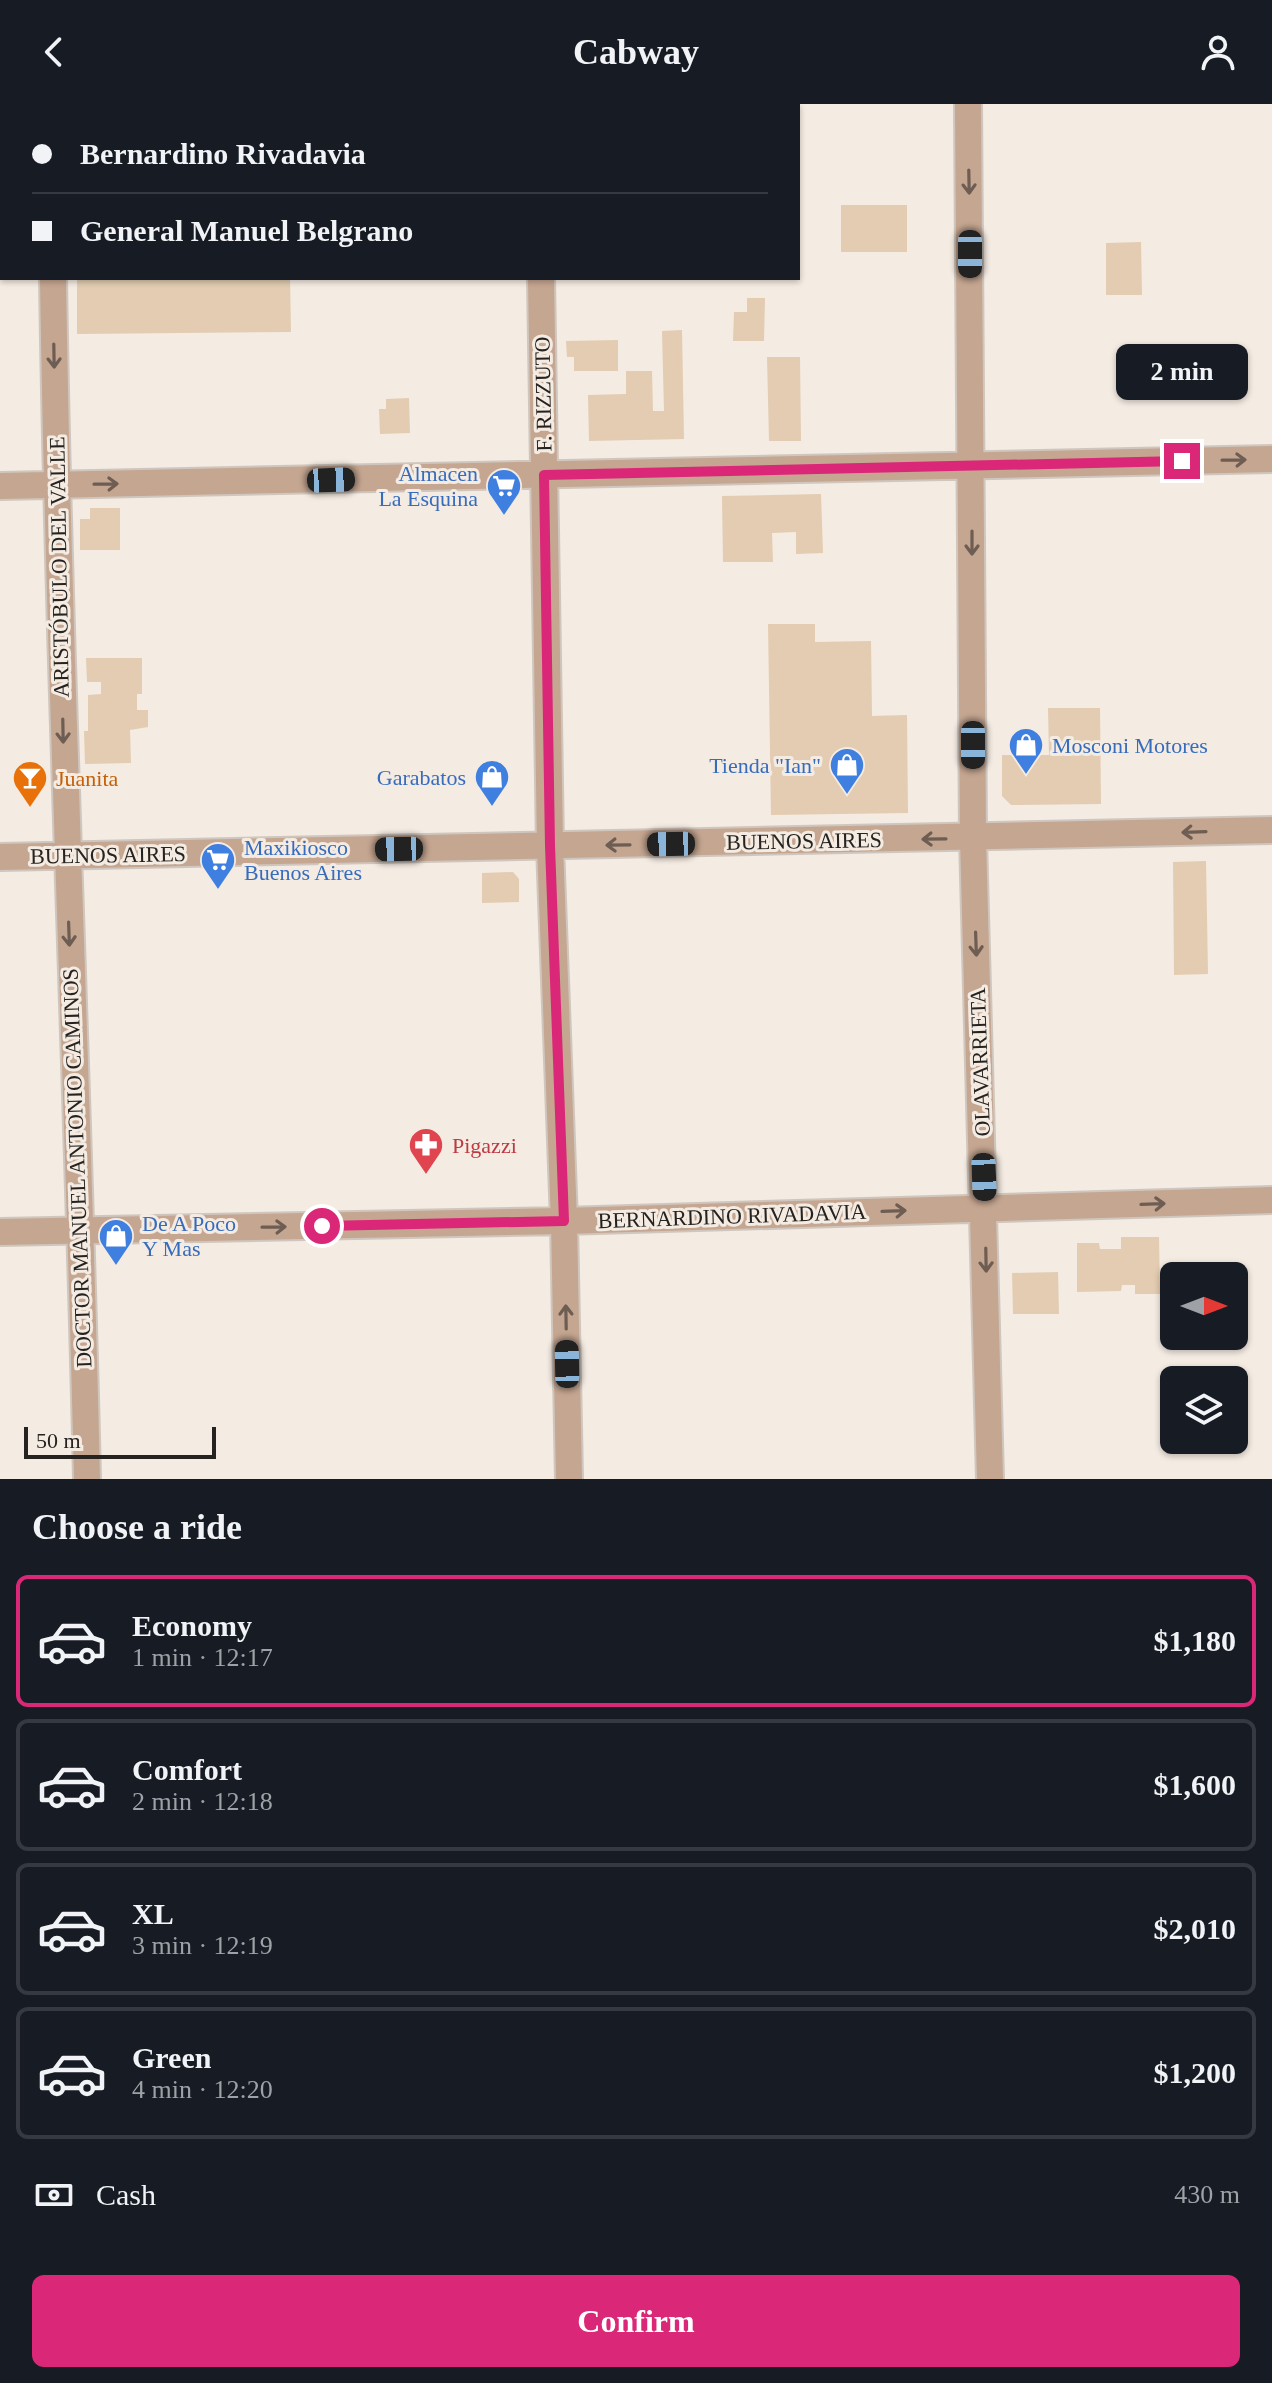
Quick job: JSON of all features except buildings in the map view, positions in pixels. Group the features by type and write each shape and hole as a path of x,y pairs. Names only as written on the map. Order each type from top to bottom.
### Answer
{"street":[{"name":"OLAVARRIETA","path":"968,104 973,838 990,1479"},
{"name":"ARISTÓBULO DEL VALLE","path":"53,280 66,856"},
{"name":"F. RIZZUTO","path":"541,280 550,846 564,1221 569,1479"},
{"path":"0,486 1272,459"},
{"name":"BUENOS AIRES","path":"0,857 1272,830"},
{"name":"DOCTOR MANUEL ANTONIO CAMINOS","path":"66,856 87,1479"},
{"name":"BERNARDINO RIVADAVIA","path":"0,1232 564,1221 1272,1200"}],"place":[{"name":"Almacen La Esquina","path":"504,517"},
{"name":"Mosconi Motores","path":"1026,776"},
{"name":"Tienda \"Ian\"","path":"847,796"},
{"name":"Garabatos","path":"492,808"},
{"name":"Juanita","path":"30,809"},
{"name":"Maxikiosco Buenos Aires","path":"218,891"},
{"name":"Pigazzi","path":"426,1176"},
{"name":"De A Poco Y Mas","path":"116,1267"}],"route":[{"path":"322,1226 564,1221 550,846 544,475 1182,461"}]}
